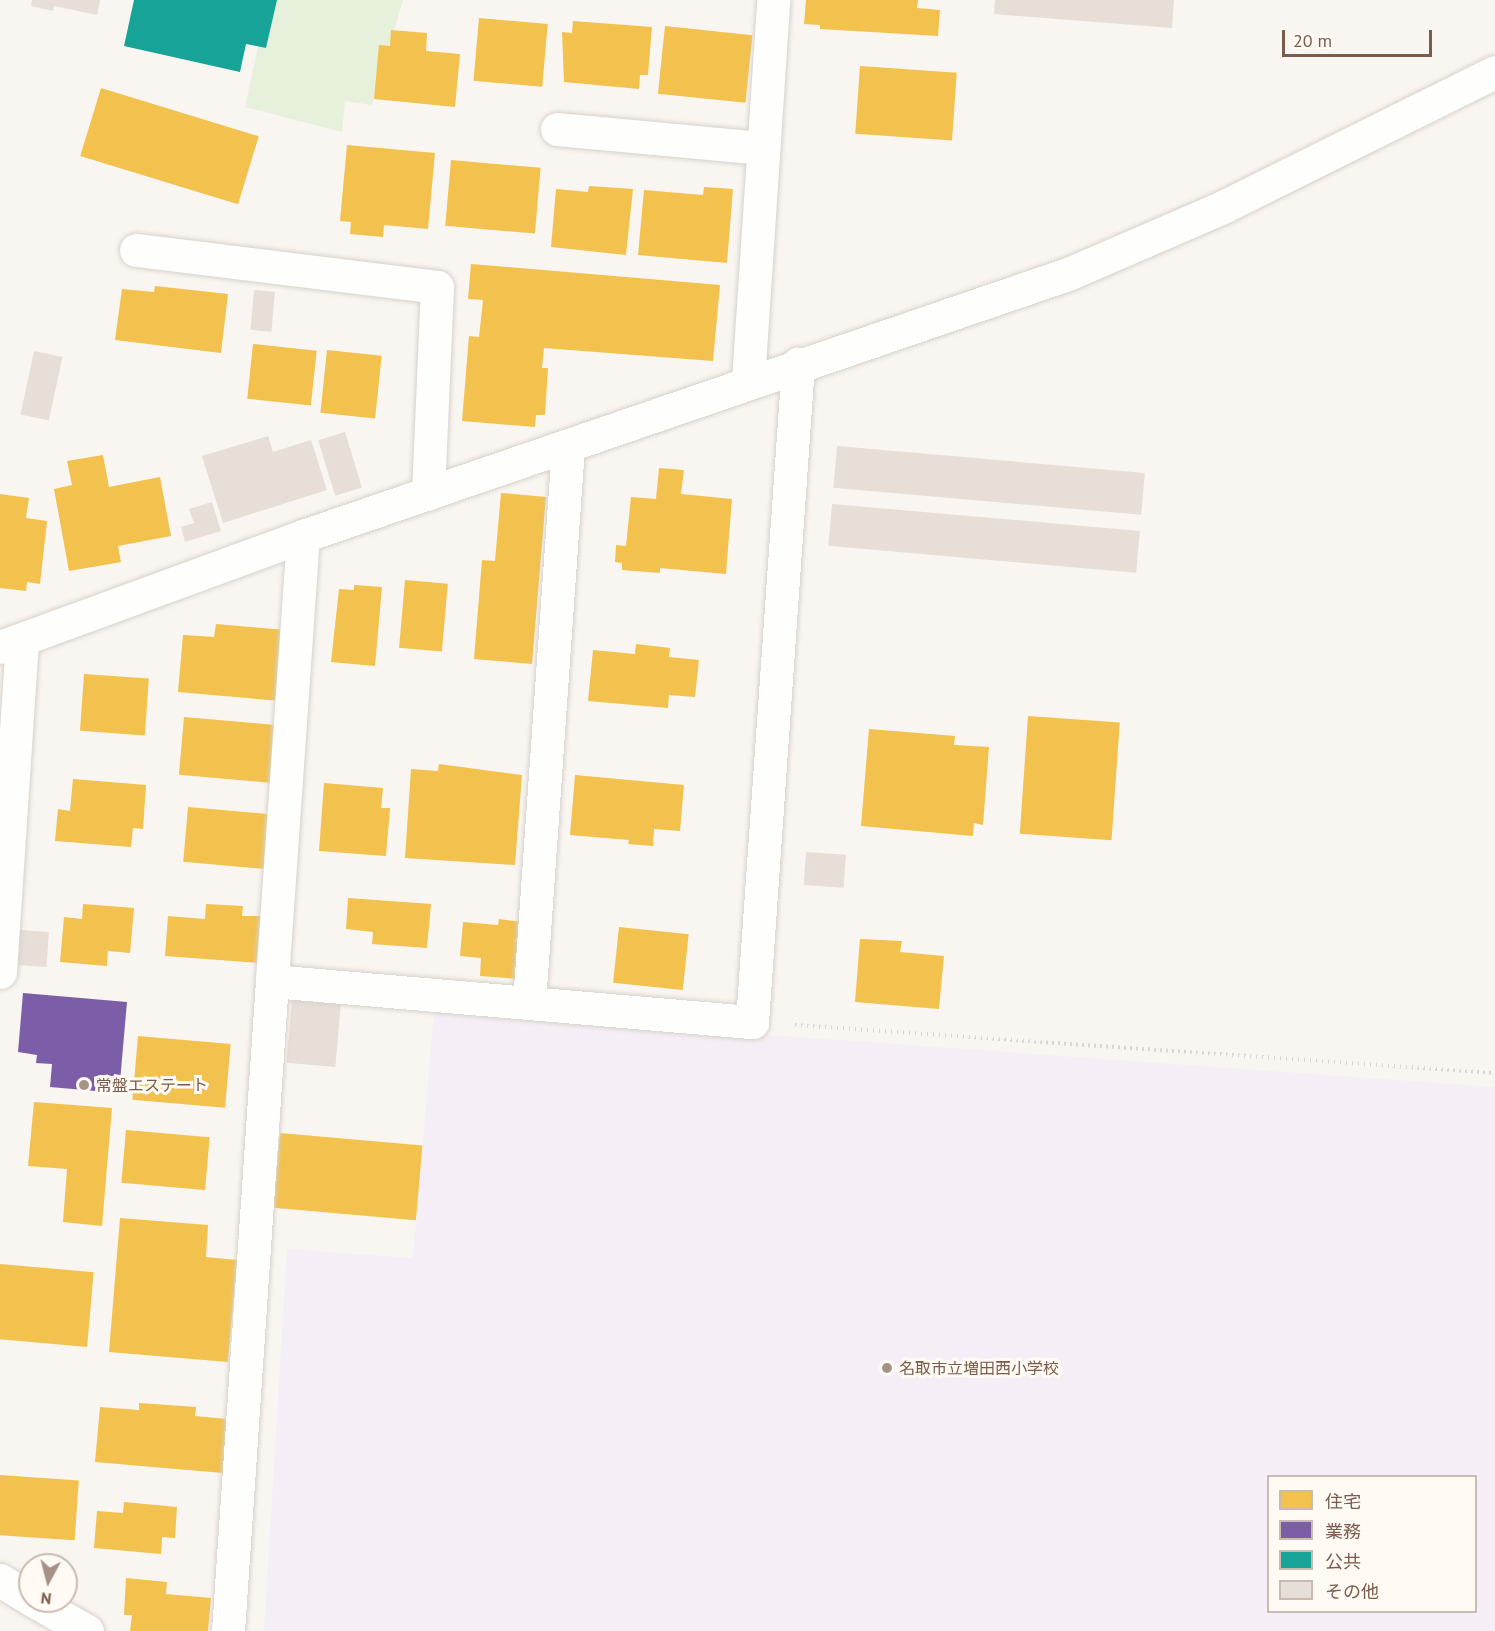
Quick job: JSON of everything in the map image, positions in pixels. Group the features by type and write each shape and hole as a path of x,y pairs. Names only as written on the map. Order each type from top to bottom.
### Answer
{"street":[{"path":"748,381 773,0"},
{"path":"0,972 11,643 303,536 568,447 748,381 1068,274 1225,206 1495,72"},
{"path":"556,129 764,148"},
{"path":"136,250 436,287 428,494"},
{"path":"272,981 752,1022 798,364"},
{"path":"529,1003 568,447"},
{"path":"228,1631 303,536"},
{"path":"0,1580 18,1591"},
{"path":"55,1613 87,1631"}],"path":[{"path":"752,1022 1495,1073"}],"shaded area":[{"name":"名取市立増田西小学校","path":"434,1011 1495,1087 1495,1631 264,1631 287,1249 413,1258"}],"green space":[{"path":"268,0 403,0 372,105 345,101 342,132 245,107"}],"building: 住宅":[{"path":"806,0 918,0 917,8 940,10 938,36 820,29 820,25 804,24"},
{"path":"479,18 548,24 542,87 474,81"},
{"path":"573,21 652,27 648,75 640,75 639,89 564,82 562,32 572,33"},
{"path":"665,26 753,35 745,103 658,94"},
{"path":"391,30 427,33 426,51 460,54 455,107 374,99 379,45 390,46"},
{"path":"860,66 957,73 952,141 855,134"},
{"path":"101,88 259,136 238,204 80,156"},
{"path":"347,145 435,153 428,229 384,225 383,237 350,234 351,222 340,221"},
{"path":"451,160 541,168 535,234 445,226"},
{"path":"589,186 633,189 626,255 551,247 556,189 588,192"},
{"path":"704,187 733,189 727,263 638,255 644,190 703,195"},
{"path":"471,264 720,285 713,361 544,348 542,368 548,368 545,415 536,415 535,427 462,421 469,336 479,337 483,300 468,299"},
{"path":"155,286 228,294 221,353 115,340 122,289 154,292"},
{"path":"253,344 317,351 311,405 247,399"},
{"path":"327,350 382,356 375,418 320,413"},
{"path":"103,455 109,487 160,477 171,536 118,546 121,562 69,571 54,489 72,485 67,461"},
{"path":"659,468 684,470 681,494 732,499 726,574 660,568 660,573 622,570 622,563 615,562 616,545 626,546 631,497 656,499"},
{"path":"501,493 546,497 532,664 474,659 482,560 495,561"},
{"path":"0,494 29,498 26,518 47,521 40,584 27,582 26,591 0,588"},
{"path":"405,580 448,584 442,651 399,648"},
{"path":"354,585 382,587 375,666 331,662 339,589 354,590"},
{"path":"216,624 286,630 281,701 178,692 183,635 214,637"},
{"path":"636,644 670,648 669,657 699,660 695,697 669,695 668,708 588,701 593,650 635,654"},
{"path":"84,674 149,679 145,735 80,731"},
{"path":"1028,716 1120,722 1112,840 1020,834"},
{"path":"184,717 278,725 273,783 179,775"},
{"path":"869,729 955,736 954,745 989,747 983,825 974,823 973,836 861,826"},
{"path":"439,764 522,775 515,865 405,858 411,769 438,771"},
{"path":"575,775 684,785 680,831 654,829 653,846 628,844 629,840 570,835"},
{"path":"73,779 146,785 143,829 133,828 131,847 55,841 58,809 70,811"},
{"path":"324,783 383,788 381,808 390,808 386,856 319,851"},
{"path":"188,807 273,814 268,869 183,862"},
{"path":"348,898 431,904 427,948 372,944 373,932 346,929"},
{"path":"83,904 134,908 130,953 108,951 107,966 60,962 64,917 82,919"},
{"path":"206,904 243,906 242,916 263,916 259,963 165,956 168,916 205,919"},
{"path":"499,919 523,922 519,979 480,976 481,958 460,956 463,922 498,925"},
{"path":"619,927 689,934 683,990 613,983"},
{"path":"860,939 902,941 900,952 944,956 939,1009 855,1002"},
{"path":"138,1036 231,1044 225,1108 132,1100"},
{"path":"34,1102 112,1108 102,1226 63,1222 67,1169 28,1166"},
{"path":"126,1130 210,1137 205,1190 121,1183"},
{"path":"280,1133 422,1145 416,1220 273,1208"},
{"path":"120,1218 208,1225 206,1257 237,1260 228,1362 109,1352"},
{"path":"0,1264 94,1272 87,1347 0,1339"},
{"path":"139,1403 196,1407 195,1416 227,1419 223,1473 95,1462 100,1407 139,1410"},
{"path":"0,1475 79,1481 75,1540 0,1535"},
{"path":"124,1502 177,1507 175,1538 162,1537 161,1554 94,1548 97,1511 123,1513"},
{"path":"126,1578 167,1582 166,1594 211,1598 208,1631 130,1631 132,1615 124,1615"}],"building: 業務":[{"path":"23,993 127,1002 119,1093 50,1087 52,1064 36,1063 37,1055 18,1052"}],"building: 公共":[{"path":"134,0 277,0 266,48 246,44 240,72 124,46"}],"building: その他":[{"path":"32,0 100,0 97,15 54,6 53,11 31,6"},
{"path":"995,0 1174,0 1172,28 994,14"},
{"path":"254,290 275,292 271,332 251,330"},
{"path":"34,351 62,357 49,421 20,415"},
{"path":"345,432 362,487 335,496 318,440"},
{"path":"268,436 273,452 311,440 327,490 223,523 202,456"},
{"path":"837,446 1145,473 1141,515 833,488"},
{"path":"212,502 221,531 185,542 181,527 194,523 189,509"},
{"path":"832,504 1140,531 1136,573 828,546"},
{"path":"806,852 846,855 844,888 804,885"},
{"path":"20,930 49,932 46,967 18,965"},
{"path":"292,1000 341,1004 335,1067 287,1063"}],"place":[{"name":"常盤エステート","path":"84,1085"},
{"name":"名取市立増田西小学校","path":"887,1368"}]}
